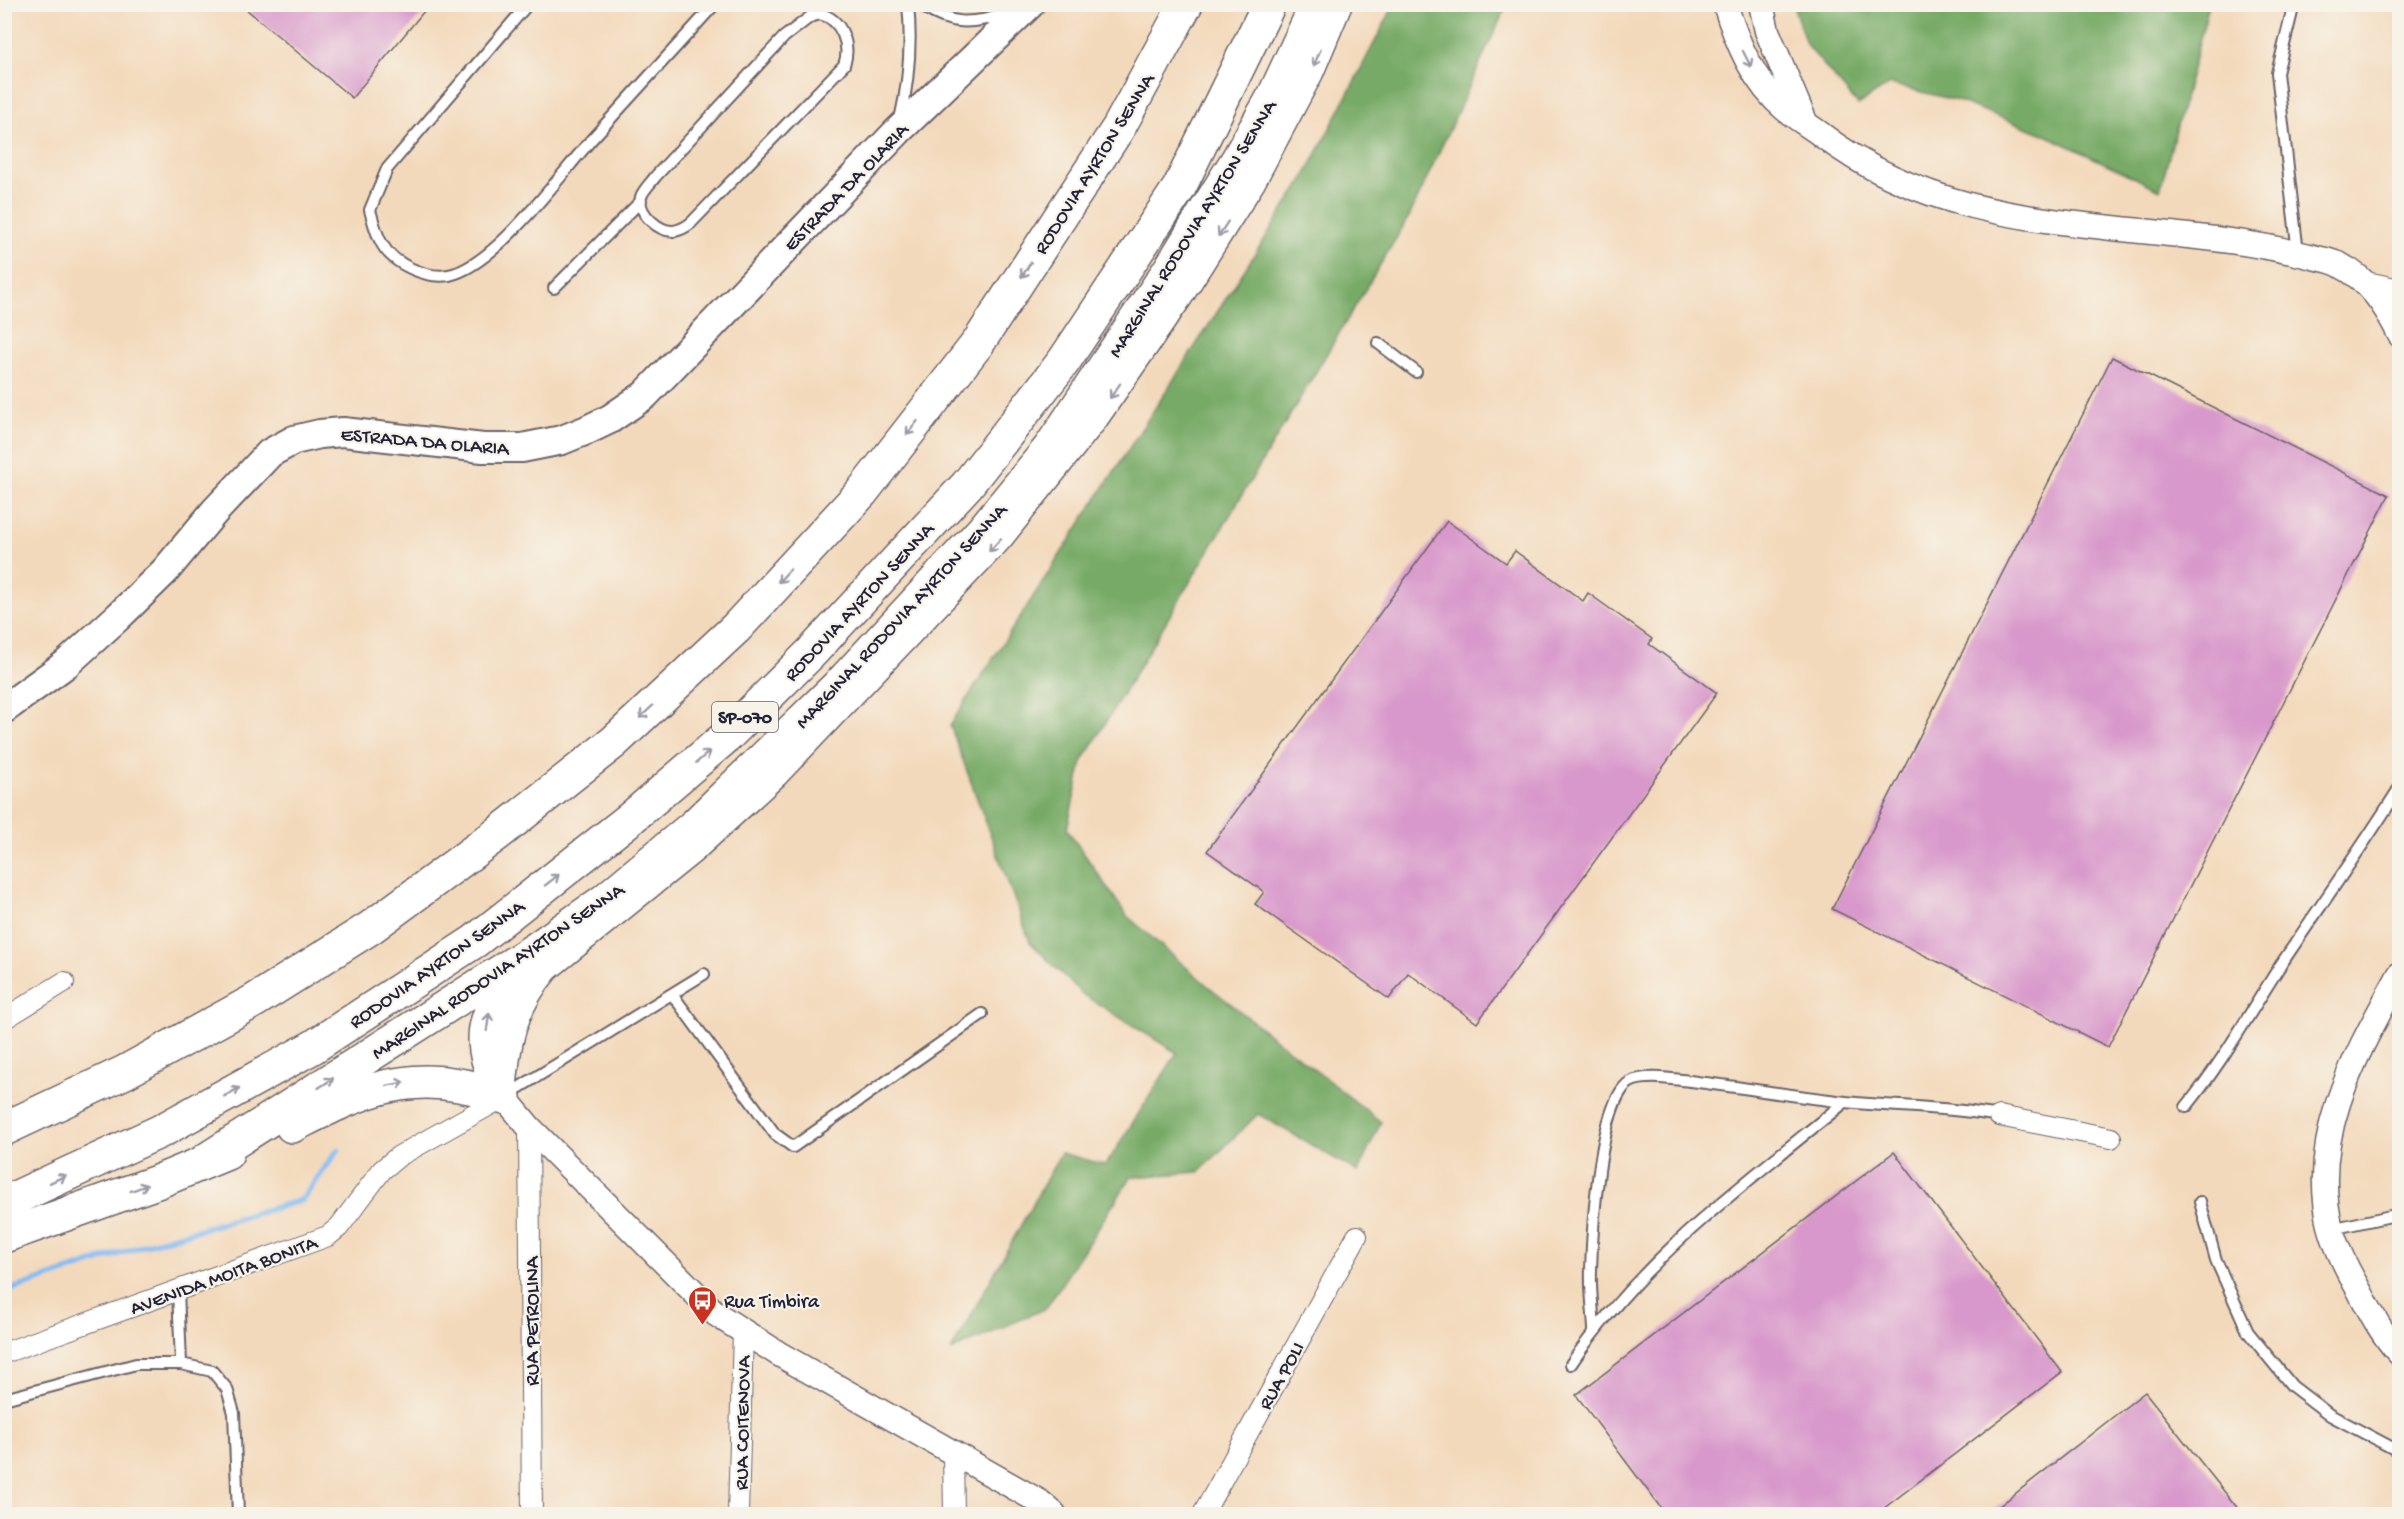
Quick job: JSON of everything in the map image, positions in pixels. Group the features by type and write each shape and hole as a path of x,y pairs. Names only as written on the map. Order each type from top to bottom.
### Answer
{"highway":[{"name":"RODOVIA AYRTON SENNA","path":"4,1129 135,1067 254,1001 370,928 496,835 614,742 736,628 862,492 978,344 1119,127 1186,4"},
{"name":"RODOVIA AYRTON SENNA","path":"4,1203 161,1131 313,1047 475,941 631,818 727,736 811,652 967,484 1064,362 1179,188 1269,4"},
{"name":"MARGINAL RODOVIA AYRTON SENNA","path":"206,1160 536,949 604,901 695,825 845,680 983,530 1050,448 1170,269 1269,105 1317,4"},
{"path":"504,1097 489,1070 486,1044 489,1011 499,993 536,949"},
{"path":"4,1236 157,1182 206,1160 248,1145 351,1097 390,1084 423,1080 445,1082 477,1087 504,1097"}],"main road":[{"name":"ESTRADA DA OLARIA","path":"4,709 66,664 119,616 165,571 215,511 270,453 294,440 343,432 483,448 522,448 562,440 610,419 645,395 898,131 1029,6"}],"street":[{"name":"MARGINAL RODOVIA AYRTON SENNA","path":"504,1097 507,1057 519,1010 534,985 548,969 693,851 776,775 1000,539 1095,420 1179,299 1253,182 1311,73 1340,4"},
{"path":"1725,4 1736,37 1752,70 1785,109 1864,164 1929,194 1987,210 2050,222 2236,241 2338,264 2367,282 2400,289"},
{"path":"1761,4 1767,31 1806,124"},
{"path":"2367,282 2391,315 2400,335"},
{"path":"2400,974 2366,1037 2337,1103 2327,1141 2325,1185 2331,1229 2348,1272 2373,1317 2400,1354"},
{"path":"4,1019 64,982"},
{"path":"504,1097 529,1127 716,1314 779,1354 1040,1502 1054,1515"},
{"name":"AVENIDA MOITA BONITA","path":"4,1353 328,1236 339,1227 382,1170 399,1156 504,1097"},
{"path":"1999,1116 2111,1138"},
{"name":"RUA PETROLINA","path":"529,1127 532,1515"},
{"name":"RUA POLI","path":"1203,1515 1357,1236"},
{"name":"RUA COITENOVA","path":"738,1515 743,1331"},
{"path":"953,1452 954,1515"}],"lane":[{"path":"528,4 387,169 369,210 382,245 401,264 420,272 447,275 469,268 511,233 715,4"},
{"path":"898,131 909,78 911,31 908,4"},
{"path":"919,4 931,12 961,23 985,20 1029,6"},
{"path":"2294,4 2277,74 2298,254"},
{"path":"824,10 834,20 845,38 848,49 844,66 691,224 680,230 663,229 645,214 641,201 642,194 783,37 810,17 824,10"},
{"path":"554,288 641,201"},
{"path":"1378,343 1416,372"},
{"path":"2186,1107 2228,1052 2280,967 2400,787"},
{"path":"504,1097 704,974"},
{"path":"672,994 775,1134 793,1146 982,1014"},
{"path":"1594,1329 1591,1271 1603,1144 1612,1110 1620,1092 1630,1082 1650,1078 1685,1080 1845,1102 1964,1110 1999,1116"},
{"path":"1571,1364 1594,1329 1666,1250 1845,1102"},
{"path":"2200,1202 2216,1260 2248,1332 2292,1386 2330,1415 2400,1452"},
{"path":"2331,1229 2400,1214"},
{"path":"178,1290 181,1364"},
{"path":"4,1399 136,1364 181,1364 212,1371 227,1389 234,1413 238,1515"}],"green space":[{"path":"1793,4 2209,5 2160,190 2044,134 1958,101 1890,84 1858,105 1806,44"},
{"path":"1394,5 1507,5 1410,215 1082,762 1067,829 1127,916 1208,986 1381,1122 1358,1172 1258,1114 1199,1172 1131,1177 1046,1308 951,1351 1061,1153 1106,1165 1177,1053 1082,994 1030,942 950,725 1304,178"}],"building":[{"path":"240,4 430,4 352,98"},
{"path":"2112,357 2389,495 2108,1047 1832,909"},
{"path":"1447,521 1506,563 1515,551 1583,601 1588,593 1652,639 1649,644 1717,693 1477,1023 1408,973 1389,999 1255,904 1264,892 1207,851"},
{"path":"1894,1152 2062,1372 1875,1515 1666,1515 1576,1395"},
{"path":"2145,1392 2243,1515 1988,1515"}],"waterway":[{"path":"4,1292 145,1245 302,1200 338,1150"}],"place":[{"name":"Rua Timbira","path":"703,1326"}]}
